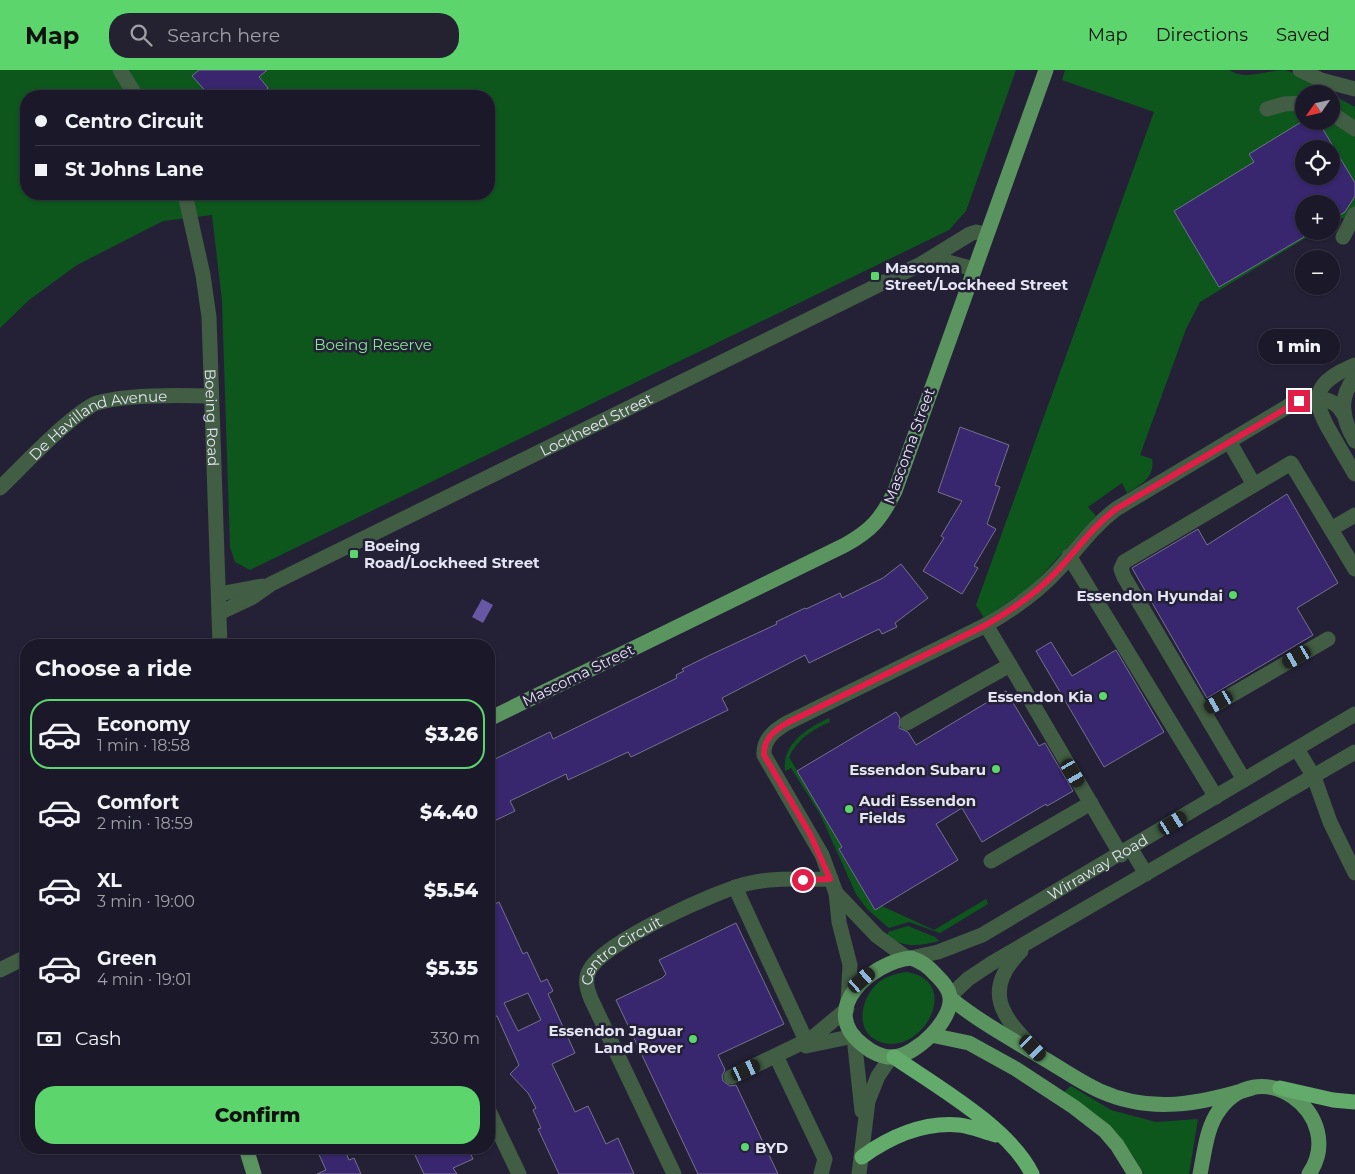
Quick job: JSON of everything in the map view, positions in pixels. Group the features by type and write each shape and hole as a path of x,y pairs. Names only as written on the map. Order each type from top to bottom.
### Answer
{"highway":[{"path":"892,1057 1005,1138 1021,1155 1032,1174"},
{"path":"1280,1088 1333,1100 1355,1102"},
{"path":"862,1157 885,1142 920,1128 935,1125 961,1125 1005,1138"}],"main road":[{"name":"Mascoma Street","path":"495,716 845,545 864,535 877,523 895,490 1046,70"},
{"path":"950,997 943,1019 931,1035 910,1052 892,1057 872,1051 854,1036 847,1021 848,1005 854,989 870,972 889,962 909,958 921,962 932,971 944,983 950,997 995,1031 1098,1090 1138,1104 1194,1104 1252,1088 1280,1088 1293,1096 1306,1109 1316,1131 1318,1150 1309,1174"},
{"path":"931,1035 958,1039 980,1048 1074,1107 1105,1131 1117,1145 1135,1174"},
{"path":"1200,1174 1215,1116 1233,1098 1252,1088"},
{"path":"248,1154 254,1174"}],"street":[{"path":"120,70 132,90"},
{"path":"1300,70 1321,80 1355,89"},
{"path":"1267,109 1284,104 1295,103"},
{"path":"1340,119 1355,129"},
{"name":"Boeing Road","path":"186,200 203,275 209,317 220,639"},
{"path":"1343,237 1355,214"},
{"name":"Lockheed Street","path":"219,613 251,598 271,584 922,264 943,248 970,234 976,232 986,234"},
{"name":"Lockheed Street","path":"922,264 948,262 974,269"},
{"path":"1354,469 1320,414 1317,399 1326,383 1338,373 1355,365"},
{"path":"1355,377 1344,398 1344,415 1348,429 1355,441"},
{"name":"De Havilland Avenue","path":"0,488 77,415 98,403 123,399 211,396"},
{"path":"807,1043 848,1005 850,965 839,922 833,886 810,834 766,759 765,745 772,734 787,723 986,625 1028,599 1091,530 1116,509 1296,402 1317,399 1333,402 1344,415"},
{"path":"1229,441 1254,485"},
{"path":"1244,780 1121,569 1126,560 1292,463 1355,569"},
{"path":"1331,529 1355,515"},
{"path":"1069,556 1216,797"},
{"name":"Lockheed Street","path":"219,594 271,584"},
{"path":"986,625 1091,803 1126,852 1146,874"},
{"path":"1204,711 1328,639"},
{"path":"907,722 1010,665"},
{"name":"Wirraway Road","path":"909,958 938,952 982,935 1126,852 1355,714"},
{"path":"1297,749 1314,777 1330,822 1355,872"},
{"name":"Wirraway Road","path":"950,997 983,969 1355,752"},
{"path":"991,861 1091,803"},
{"name":"Centro Circuit","path":"674,1174 591,998 586,986 587,977 596,961 629,938 735,887 766,880 833,886"},
{"path":"833,886 877,936 909,958"},
{"path":"735,887 807,1043"},
{"name":"Wirraway Road","path":"1031,941 1002,974 998,987 999,997 1010,1022 1042,1058"},
{"path":"0,970 20,960"},
{"path":"731,1077 807,1043 854,1036 864,1125"},
{"path":"782,1054 825,1159 821,1174"},
{"path":"859,1174 864,1125 873,1086 892,1057"},
{"path":"495,1124 519,1174"}],"green space":[{"name":"Boeing Reserve","path":"0,70 1016,70 966,211 949,230 250,570 235,562 230,547 222,301 212,215 163,221 77,265 29,300 0,328"},
{"path":"1065,70 1229,70 1242,75 1249,75 1284,70 1307,80 1315,85 1295,85 1295,130 1340,130 1340,99 1355,107 1355,217 1340,219 1340,195 1295,195 1295,240 1302,240 1200,302 1186,329 1140,455 1152,459 1149,476 1127,493 1122,483 1088,507 1096,516 1031,587 984,618 976,605 1154,112 1062,80"},
{"path":"829,718 830,722 811,731 801,740 789,757 842,847 839,850 875,910 882,906 934,930 986,899 988,904 940,933 909,922 889,928 867,909 856,894 820,814 791,768 785,771 785,761 792,745 805,732"},
{"path":"908,926 935,937 939,941 912,945 894,941 888,937 888,932"},
{"path":"906,972 924,978 933,989 934,1002 930,1017 921,1030 909,1039 894,1044 878,1041 865,1030 863,1022 864,1005 867,997 872,989 881,981"},
{"path":"1071,1086 1111,1110 1156,1122 1198,1119 1189,1174 1144,1174 1119,1136 1101,1118 1064,1092"}],"shaded area":[{"path":"482,599 493,605 483,623 472,617"}],"building":[{"path":"199,70 267,70 259,77 268,88 266,90 205,90 192,76"},
{"path":"1295,126 1295,130 1323,130 1329,140 1295,140 1295,185 1340,185 1340,158 1355,183 1355,196 1345,212 1340,215 1340,195 1295,195 1295,240 1299,240 1219,287 1174,211 1254,162 1249,154"},
{"path":"960,427 1009,445 995,485 1000,487 987,524 996,529 974,566 978,568 962,594 923,571 944,538 941,536 962,501 938,492"},
{"name":"Essendon Hyundai","path":"1287,494 1338,583 1297,608 1313,635 1207,698 1132,568 1198,529 1207,545"},
{"path":"901,564 928,598 895,623 897,627 882,634 879,629 809,663 805,655 722,698 728,710 631,757 628,752 568,780 566,774 510,801 515,811 495,821 495,759 550,732 553,739 677,678 676,675 684,671 682,669 777,624 776,622 840,593 842,598 883,578"},
{"name":"Essendon Kia","path":"1051,642 1072,676 1116,650 1164,732 1104,767 1036,651"},
{"path":"1006,691 1039,746 1045,743 1073,791 1047,806 1046,804 982,842 962,808 936,824 958,860 875,910 839,849 842,847 797,771 896,712 900,718 899,728 908,732 916,745"},
{"path":"499,902 523,954 527,952 541,982 547,979 553,991 548,994 575,1053 552,1064 575,1112 588,1106 606,1144 618,1138 634,1174 559,1174 538,1129 541,1128 533,1110 536,1108 528,1093 510,1074 519,1065 497,1016 495,1016 495,904","holes":["528,993 541,1020 518,1031 504,1003"]},
{"name":"Essendon Jaguar Land Rover","path":"736,923 784,1024 718,1055 725,1070 722,1076 723,1081 730,1086 736,1085 778,1174 698,1174 616,1000 662,978 666,974 659,960"},
{"path":"319,1154 346,1154 349,1160 354,1158 361,1174 317,1174 326,1170"},
{"path":"414,1154 471,1154 473,1159 453,1168 457,1174 424,1174"}],"place":[{"name":"Mascoma Street/Lockheed Street","path":"875,276"},
{"name":"Boeing Road/Lockheed Street","path":"354,554"},
{"name":"Essendon Hyundai","path":"1233,595"},
{"name":"Essendon Kia","path":"1103,696"},
{"name":"Essendon Subaru","path":"996,769"},
{"name":"Audi Essendon Fields","path":"849,809"},
{"name":"Essendon Jaguar Land Rover","path":"693,1039"},
{"name":"BYD","path":"745,1147"}],"route":[{"path":"803,880 830,879 822,855 764,755 765,745 776,730 986,625 1013,609 1028,599 1045,583 1091,530 1116,509 1290,404 1299,401"}]}
